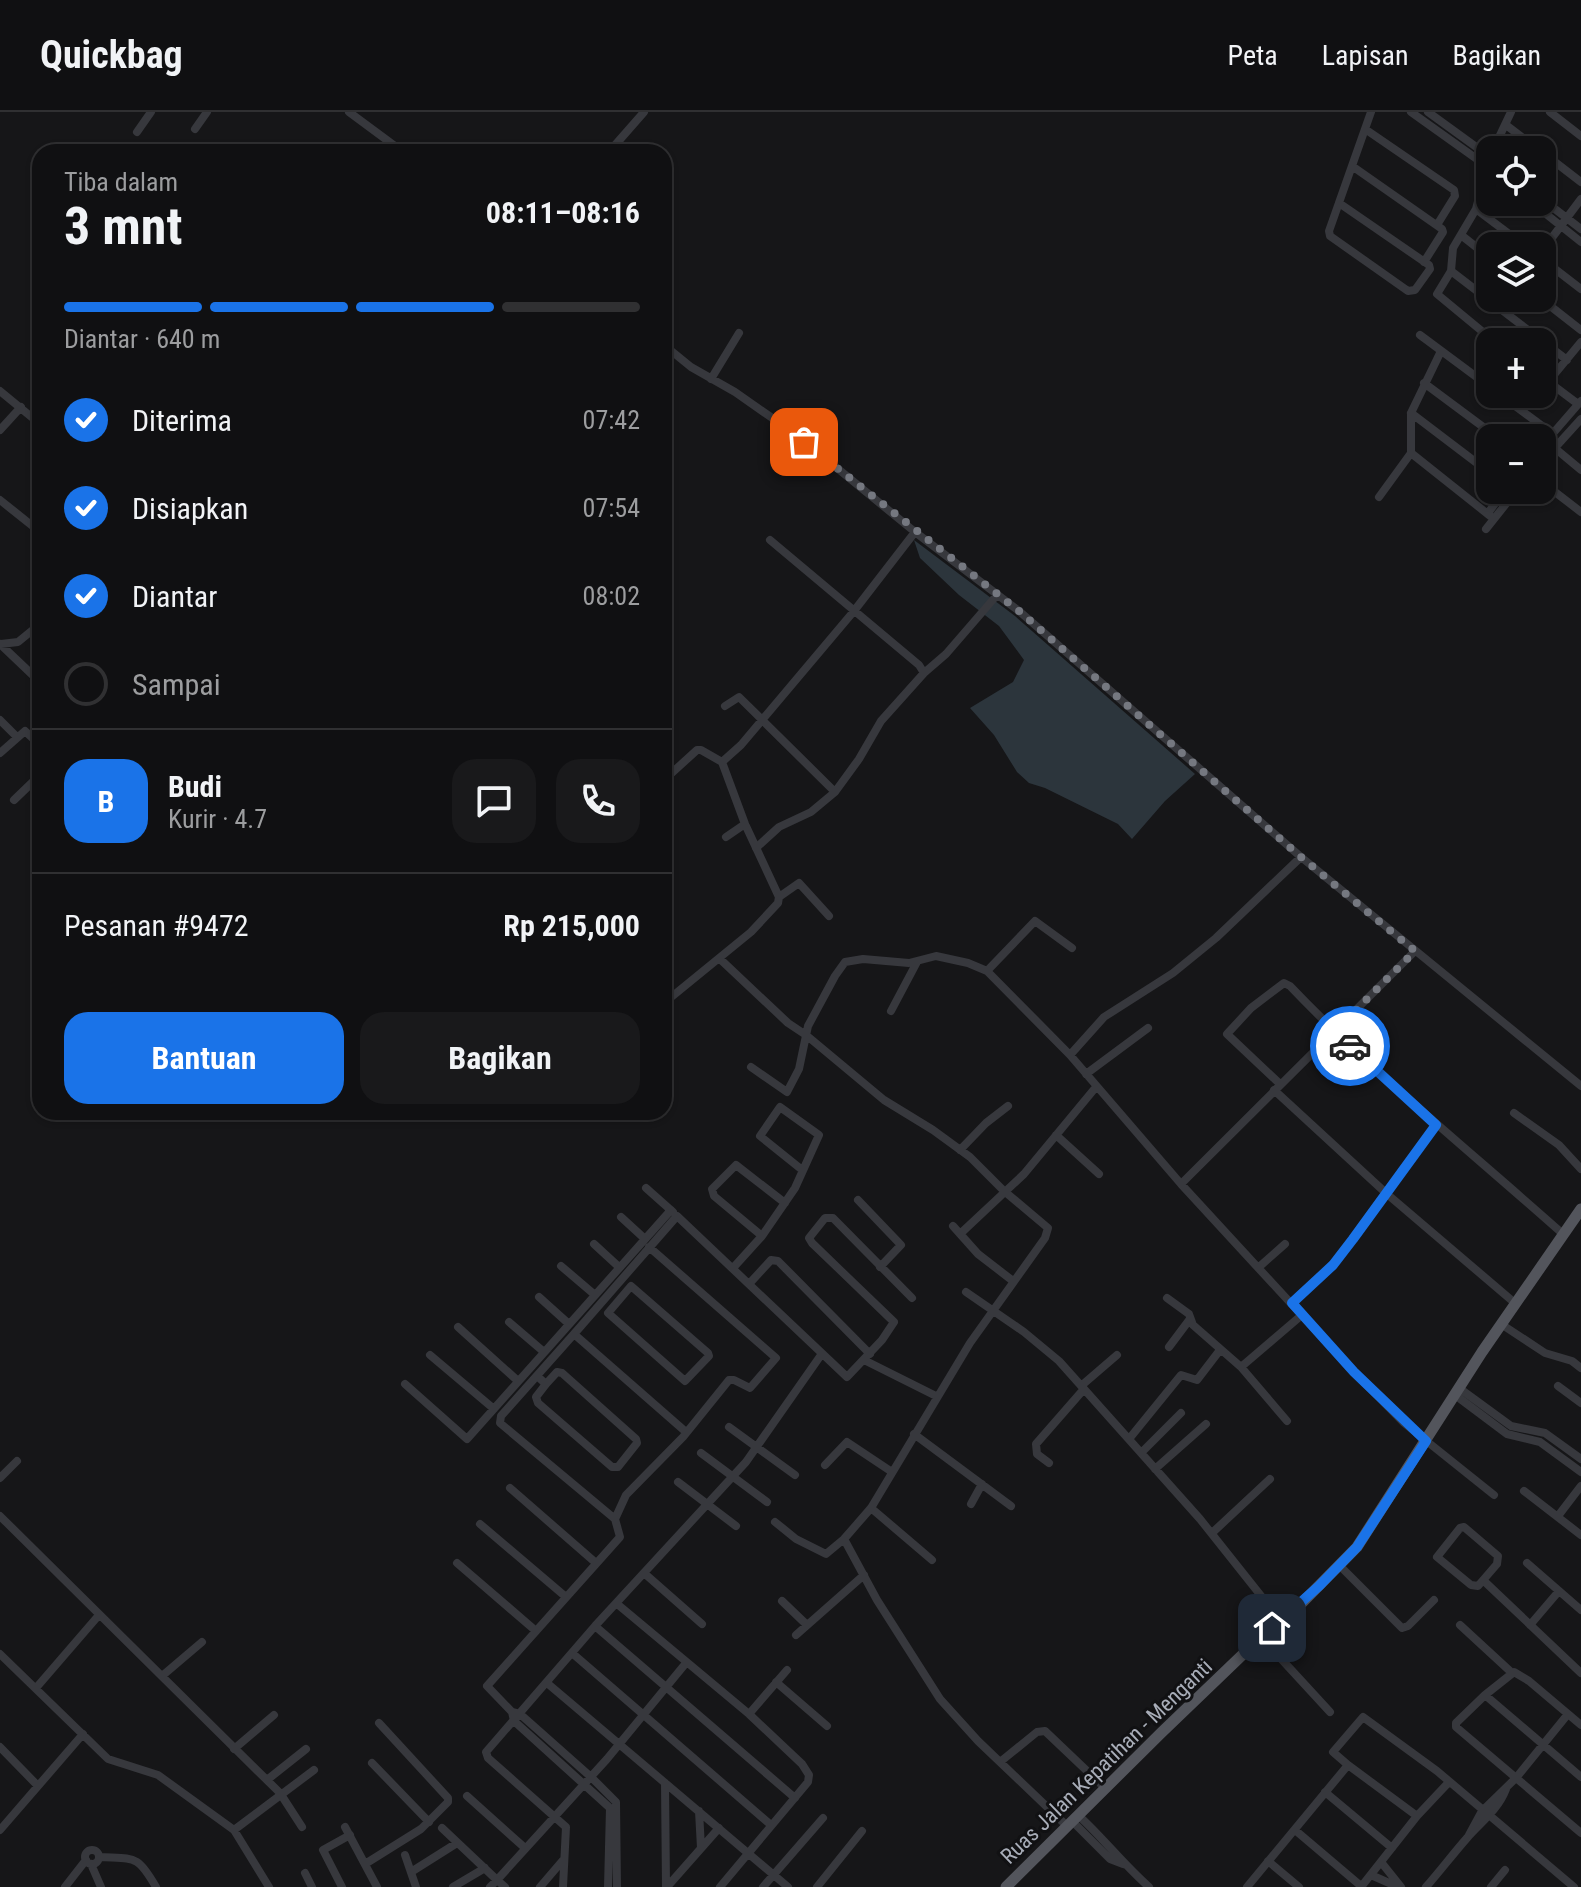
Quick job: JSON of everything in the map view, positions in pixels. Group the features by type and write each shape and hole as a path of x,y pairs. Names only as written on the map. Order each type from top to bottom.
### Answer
{"main road":[{"name":"Ruas Jalan Kepatihan - Menganti","path":"1006,1887 1365,1537 1501,1324 1581,1209"}],"street":[{"path":"137,132 151,112"},
{"path":"195,129 207,112"},
{"path":"349,112 392,144"},
{"path":"616,144 644,112"},
{"path":"1339,203 1429,265 1430,269 1415,290 1408,291 1330,236 1339,203 1371,112"},
{"path":"1411,112 1476,153"},
{"path":"1428,112 1476,151"},
{"path":"1500,136 1511,112"},
{"path":"1550,112 1581,136"},
{"path":"1506,125 1520,136"},
{"path":"1365,129 1454,190 1455,196 1437,225"},
{"path":"1556,163 1581,182"},
{"path":"1352,166 1443,232 1424,262"},
{"path":"1556,233 1581,199"},
{"path":"1476,209 1451,254 1451,271 1439,289 1439,298 1477,328"},
{"path":"1556,214 1581,242"},
{"path":"1485,216 1506,232"},
{"path":"1554,216 1581,229"},
{"path":"1461,235 1476,247"},
{"path":"1556,270 1581,289"},
{"path":"1451,271 1567,360"},
{"path":"1556,310 1581,330"},
{"path":"711,379 739,333"},
{"path":"1420,335 1476,377"},
{"path":"1556,370 1581,342"},
{"path":"672,351 798,436 997,595 1301,857 1581,1086"},
{"path":"1379,497 1411,453 1411,413 1441,351"},
{"path":"1424,383 1479,424"},
{"path":"1556,387 1580,403 1556,431"},
{"path":"0,391 32,417"},
{"path":"0,430 21,407"},
{"path":"1518,408 1540,424"},
{"path":"1411,413 1476,462"},
{"path":"1566,419 1579,424"},
{"path":"1556,439 1579,424"},
{"path":"1556,452 1581,470"},
{"path":"1411,453 1491,516"},
{"path":"1556,493 1581,512"},
{"path":"0,500 32,526"},
{"path":"1486,529 1497,504"},
{"path":"1491,516 1503,504"},
{"path":"722,762 763,720 915,532"},
{"path":"770,540 919,665 924,673"},
{"path":"756,848 779,827 811,812 835,792 881,721 924,673 953,647 997,595"},
{"path":"1,644 18,642 32,631"},
{"path":"1,644 32,674"},
{"path":"725,706 739,697 835,792"},
{"path":"0,720 17,737"},
{"path":"0,753 25,731 32,738"},
{"path":"672,773 697,750 722,762 745,824 779,897 765,920 672,997"},
{"path":"14,800 32,783"},
{"path":"726,837 745,824"},
{"path":"1070,1055 1104,1017 1173,973 1216,938 1301,857"},
{"path":"779,897 799,883 829,916"},
{"path":"987,971 1035,921 1072,948"},
{"path":"1181,1184 1415,951"},
{"path":"751,1067 787,1092 799,1069 808,1026 841,965 850,959 897,963 917,962 936,956 987,971 1070,1055 1181,1184 1354,1372 1426,1441 1494,1495"},
{"path":"720,959 788,1023 884,1100 960,1150 1048,1228 1045,1238 936,1396 871,1508 844,1539 829,1553 823,1554 796,1539 775,1522"},
{"path":"891,1011 917,962"},
{"path":"1516,1304 1387,1194 1277,1087 1228,1036 1228,1030 1251,1008 1287,984 1334,1032 1436,1125 1563,1234"},
{"path":"1086,1074 1148,1028"},
{"path":"960,1234 1024,1174 1096,1087"},
{"path":"960,1150 1008,1106"},
{"path":"735,1270 795,1188 819,1135 780,1107 760,1136 801,1169"},
{"path":"1514,1113 1559,1145 1581,1169"},
{"path":"1292,1303 1333,1265 1436,1125"},
{"path":"1056,1135 1099,1174"},
{"path":"762,1236 714,1196 712,1189 736,1165 785,1203"},
{"path":"646,1188 847,1377 894,1322 812,1243 809,1238 811,1234 825,1218 833,1218 912,1298"},
{"path":"858,1200 901,1245 880,1267"},
{"path":"617,1887 617,1807 613,1798 512,1713 487,1686 620,1537 615,1519 500,1423 501,1416 611,1291 674,1213"},
{"path":"615,1519 626,1495 686,1432 729,1380 750,1388 776,1358 621,1217"},
{"path":"953,1226 978,1254 1013,1281"},
{"path":"405,1384 467,1439 619,1267 647,1243"},
{"path":"594,1244 619,1267"},
{"path":"1259,1267 1285,1244"},
{"path":"748,1283 771,1260 778,1261 867,1357 936,1396"},
{"path":"561,1266 595,1295"},
{"path":"633,1286 709,1356 685,1381 609,1315 608,1311 619,1299 633,1286"},
{"path":"611,1291 619,1299"},
{"path":"966,1292 1059,1361 1212,1533 1281,1621"},
{"path":"539,1297 569,1324"},
{"path":"1167,1298 1189,1314 1193,1325 1241,1367 1287,1421"},
{"path":"1241,1367 1303,1314"},
{"path":"1169,1347 1190,1319"},
{"path":"509,1322 544,1352"},
{"path":"1501,1324 1545,1353 1572,1361 1581,1368"},
{"path":"458,1327 518,1381"},
{"path":"574,1334 686,1432"},
{"path":"1129,1439 1181,1375 1196,1381 1220,1350"},
{"path":"430,1355 494,1409"},
{"path":"563,1887 566,1827 485,1755 512,1713 547,1683 732,1477 757,1447 821,1355"},
{"path":"1049,1463 1037,1454 1036,1444 1082,1388 1117,1355"},
{"path":"557,1372 562,1373 636,1439 637,1443 618,1467 612,1467 538,1403 536,1397 546,1384 557,1372"},
{"path":"537,1376 546,1384"},
{"path":"1558,1386 1581,1403"},
{"path":"1457,1392 1499,1423 1510,1436 1549,1435 1581,1459"},
{"path":"1141,1453 1181,1413"},
{"path":"1155,1469 1206,1424"},
{"path":"729,1427 795,1475"},
{"path":"914,1434 1011,1506"},
{"path":"1523,1434 1544,1444 1581,1472"},
{"path":"825,1465 847,1442 892,1472"},
{"path":"701,1453 767,1502"},
{"path":"0,1478 17,1461"},
{"path":"1212,1533 1270,1479"},
{"path":"678,1482 736,1526"},
{"path":"971,1504 982,1484"},
{"path":"1558,1516 1581,1486"},
{"path":"510,1488 596,1563"},
{"path":"1524,1491 1581,1535"},
{"path":"871,1508 932,1560"},
{"path":"0,1516 280,1793 302,1827"},
{"path":"480,1524 566,1597"},
{"path":"1460,1528 1468,1529 1498,1556 1497,1564 1484,1581 1475,1587 1439,1561 1438,1554 1460,1528"},
{"path":"844,1539 877,1600 940,1699 1000,1762 1073,1822 1115,1851 1123,1864 1149,1887"},
{"path":"457,1563 536,1631"},
{"path":"1527,1563 1581,1610"},
{"path":"1339,1565 1402,1628 1408,1626 1434,1600"},
{"path":"644,1573 702,1624"},
{"path":"796,1635 864,1575"},
{"path":"1484,1581 1580,1670"},
{"path":"1530,1625 1559,1591"},
{"path":"782,1601 807,1625"},
{"path":"616,1603 749,1714 808,1772 809,1780 720,1887"},
{"path":"36,1688 99,1615"},
{"path":"1460,1625 1511,1672 1529,1681 1581,1725"},
{"path":"595,1626 795,1798"},
{"path":"1261,1637 1330,1712"},
{"path":"162,1676 202,1642"},
{"path":"572,1653 771,1825"},
{"path":"0,1654 108,1759 158,1775 234,1830 269,1887"},
{"path":"493,1883 588,1780 686,1663"},
{"path":"749,1714 787,1670"},
{"path":"1511,1672 1455,1725 1581,1833"},
{"path":"776,1682 827,1726"},
{"path":"547,1683 788,1887"},
{"path":"1485,1695 1581,1777"},
{"path":"1426,1887 1568,1714"},
{"path":"234,1749 274,1715"},
{"path":"1417,1816 1333,1752 1363,1717 1407,1747 1574,1887"},
{"path":"365,1864 429,1822 442,1811 448,1798 379,1723"},
{"path":"1000,1762 1037,1732 1045,1731 1106,1789"},
{"path":"0,1830 83,1734"},
{"path":"0,1747 38,1786"},
{"path":"267,1780 306,1749"},
{"path":"372,1763 429,1822"},
{"path":"1247,1887 1348,1765"},
{"path":"234,1830 314,1770"},
{"path":"588,1780 610,1808 608,1887"},
{"path":"1295,1830 1361,1887 1417,1816 1449,1782"},
{"path":"665,1783 667,1887"},
{"path":"1325,1792 1392,1848"},
{"path":"467,1796 525,1848"},
{"path":"699,1811 701,1848"},
{"path":"763,1887 823,1818"},
{"path":"442,1828 485,1868 493,1883 505,1887"},
{"path":"667,1887 719,1828"},
{"path":"342,1887 323,1850 347,1831 377,1887"},
{"path":"817,1887 862,1831"},
{"path":"411,1872 457,1843"},
{"path":"101,1887 85,1854 91,1850 98,1852 99,1857 134,1859 144,1866 156,1887"},
{"path":"405,1855 416,1887"},
{"path":"540,1887 564,1858"},
{"path":"1268,1861 1299,1887"},
{"path":"65,1887 88,1862"},
{"path":"1381,1862 1400,1887"},
{"path":"457,1886 485,1868"},
{"path":"1496,1885 1505,1870"},
{"path":"305,1873 312,1887"},
{"path":"1371,1875 1400,1887"}],"shaded area":[{"path":"914,540 1015,616 1195,774 1165,801 1132,839 1118,824 1029,783 1017,772 994,735 970,708 1013,682 1024,660 999,626 959,595 920,558"}],"way so far":[{"path":"804,442 1019,611 1301,857 1415,951 1334,1032 1350,1046"}],"route":[{"path":"1272,1628 1296,1609 1357,1547 1426,1441 1354,1372 1292,1303 1333,1265 1436,1125 1350,1046"}]}
